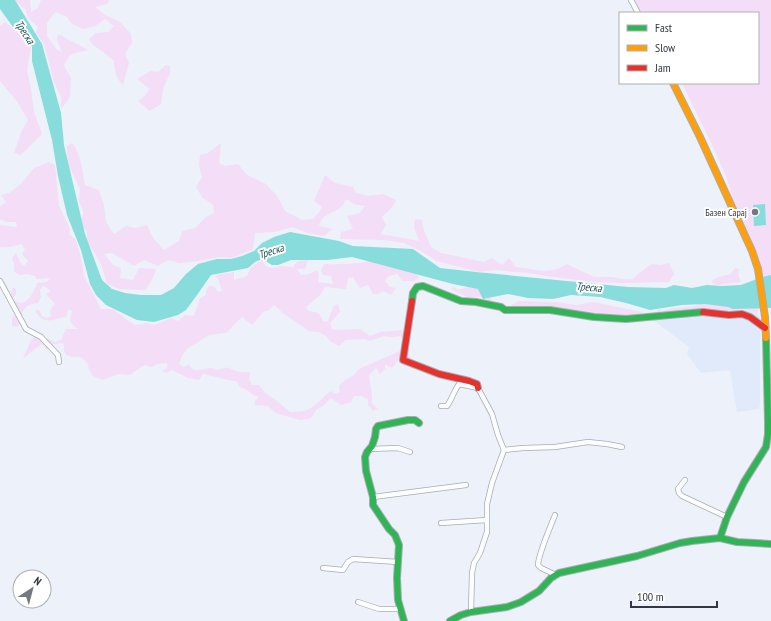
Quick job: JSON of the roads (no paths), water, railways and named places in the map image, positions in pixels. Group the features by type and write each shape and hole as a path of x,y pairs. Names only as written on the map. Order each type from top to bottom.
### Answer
{"street":[{"path":"631,0 637,12"},
{"path":"674,84 700,137 752,251 758,269 765,317 768,422 766,447 744,482 727,517 720,538"},
{"path":"0,281 26,329 41,337 58,355 59,362"},
{"path":"471,612 472,573 474,563 480,553 487,532 488,504 492,483 504,450 492,414 477,384 439,374 403,360 413,293 417,287 423,286 461,301 490,304 501,307 505,310 550,310 594,317 626,319 705,312 729,315 742,314 750,317 766,328"},
{"path":"441,406 447,406 452,400 459,384 478,388"},
{"path":"404,621 398,600 397,578 399,545 394,535 373,505 373,496 366,471 365,456 372,446 378,426 408,420 414,420 419,423"},
{"path":"504,450 555,447 588,442 622,447"},
{"path":"370,449 398,448 410,452"},
{"path":"685,480 678,490 682,496 727,517"},
{"path":"373,496 466,485"},
{"path":"555,515 540,554 538,565 556,575"},
{"path":"441,523 487,520"},
{"path":"450,621 471,612 507,607 521,602 532,597 556,575 563,572 637,556 686,542 720,538 737,542 771,544"},
{"path":"323,568 343,570 348,562 353,559 398,562"},
{"path":"358,602 378,609 400,609"}],"water":[{"name":"Треска","path":"0,0 15,0 42,44 61,113 64,145 85,234 102,280 112,289 125,293 141,295 161,295 174,288 186,274 198,264 217,259 231,259 242,256 254,251 262,243 274,237 290,232 339,241 353,246 413,249 440,268 628,287 666,288 674,285 692,288 707,285 741,285 771,275 771,308 733,309 705,304 682,305 650,310 600,297 571,295 553,299 528,298 508,294 483,299 478,289 453,284 352,257 327,260 291,260 278,265 272,265 262,259 255,262 248,268 211,275 186,310 178,315 154,322 137,320 106,305 96,295 90,284 81,250 67,215 52,140 32,61 32,47 19,30 13,27 0,9"},
{"path":"765,204 766,225 754,226 753,205"}],"place":[{"name":"Базен Сарај","path":"755,212"}]}
